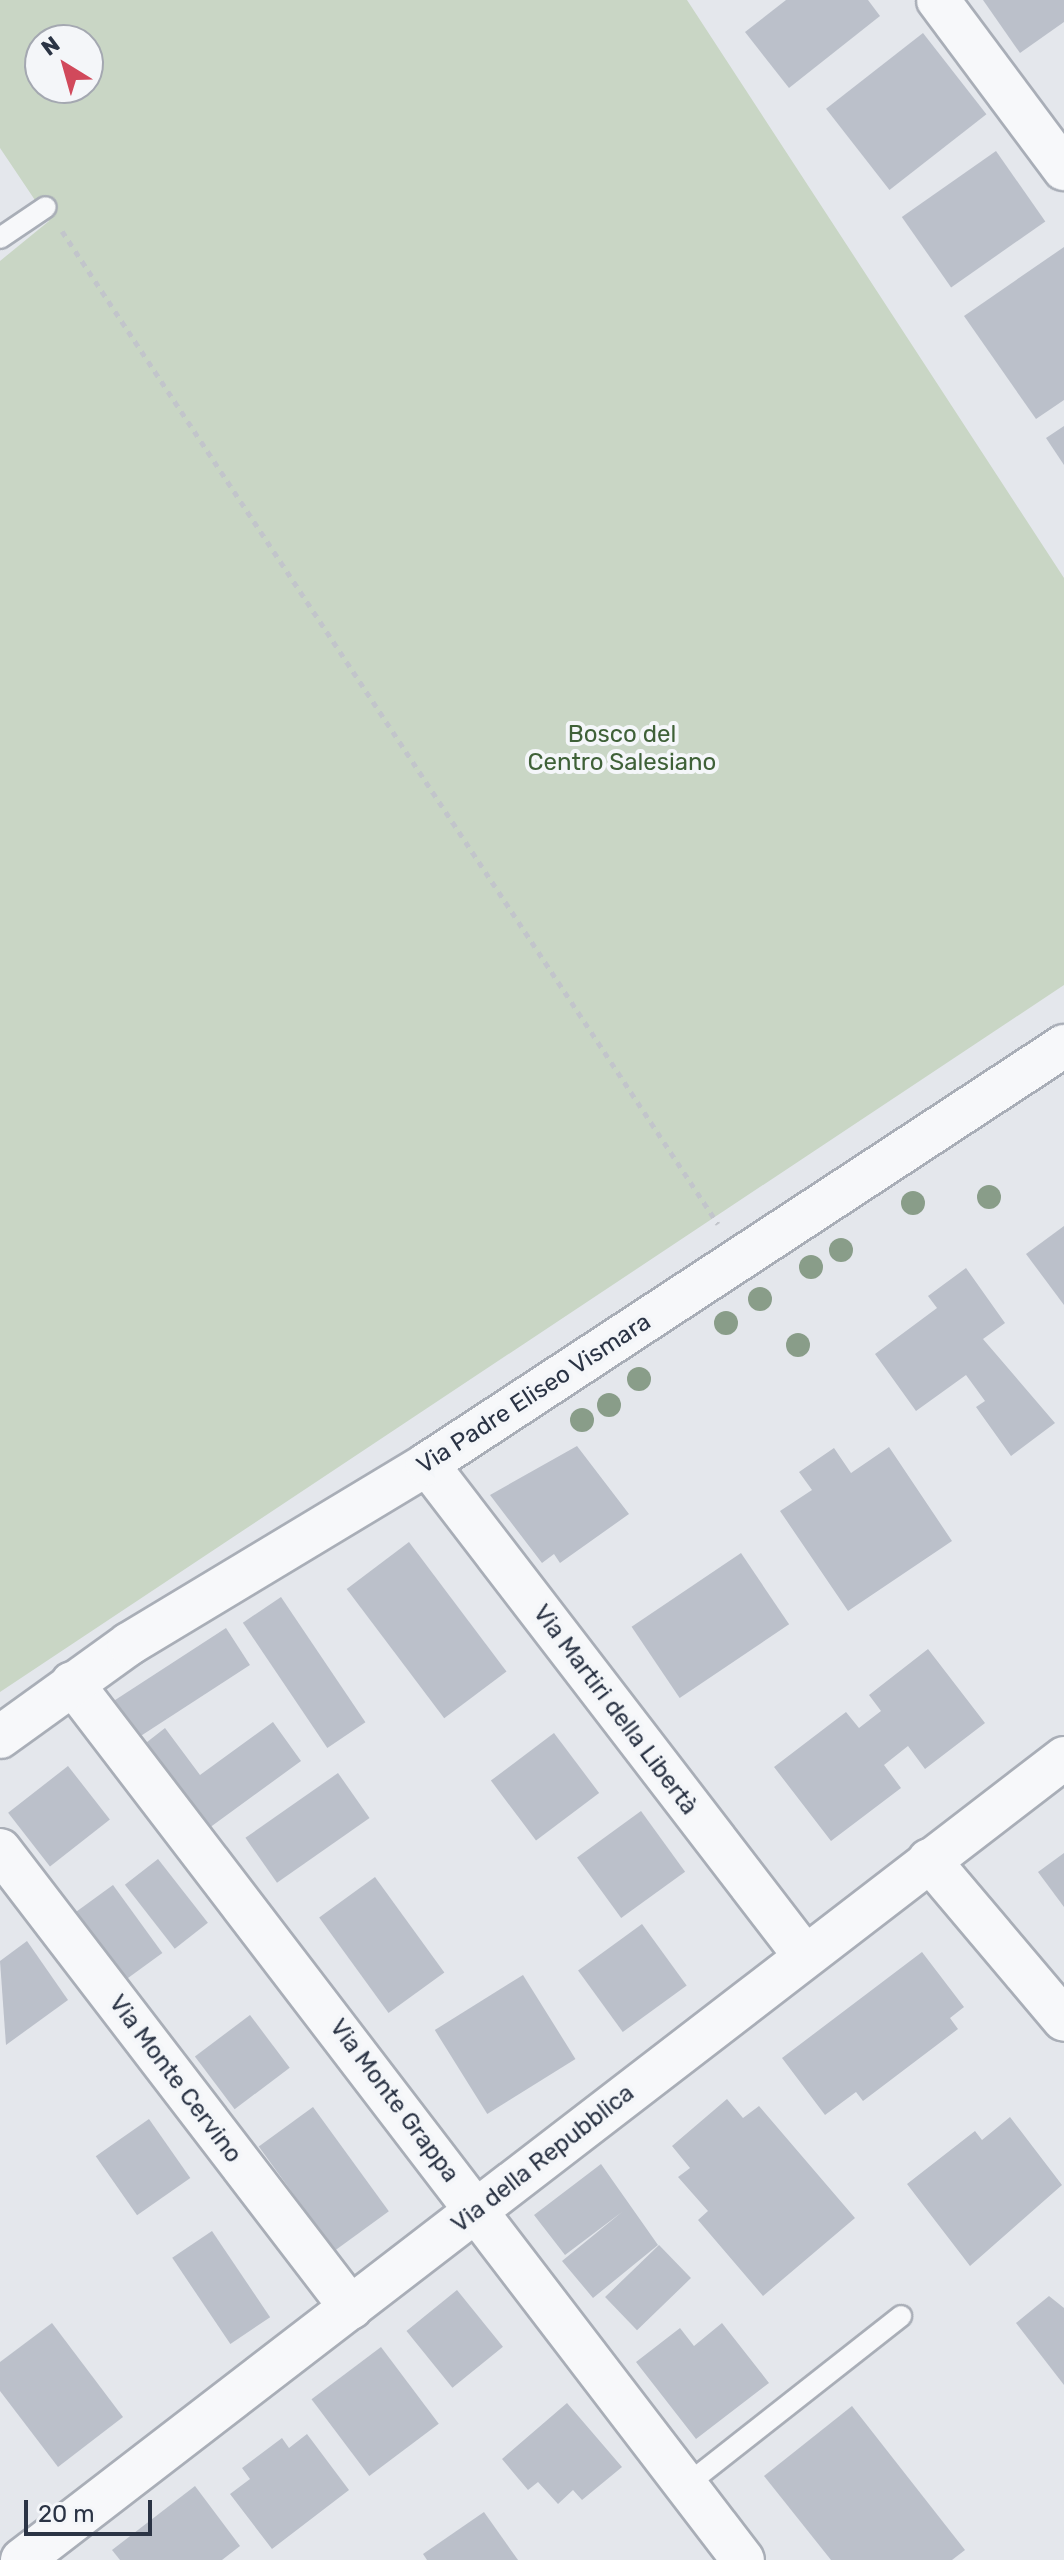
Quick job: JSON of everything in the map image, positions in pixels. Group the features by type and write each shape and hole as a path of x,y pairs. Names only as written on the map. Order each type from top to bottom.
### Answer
{"street":[{"path":"938,0 1064,169"},
{"name":"Via Padre Eliseo Vismara","path":"0,1737 72,1683 427,1464 1064,1046"},
{"name":"Via Martiri della Libertà","path":"427,1464 804,1955"},
{"name":"Via Monte Grappa","path":"72,1683 689,2483 743,2560"},
{"name":"Via della Repubblica","path":"22,2560 804,1955 1064,1758"},
{"name":"Via Monte Cervino","path":"0,1850 351,2308"},
{"path":"929,1860 1064,2020"}],"lane":[{"path":"0,238 46,207"},
{"path":"689,2483 901,2316"}],"path":[{"path":"46,207 740,1258"}],"green space":[{"name":"Bosco del Centro Salesiano","path":"0,0 687,0 1064,578 1064,985 0,1692 0,261 49,221 0,148"}],"building":[{"path":"786,0 868,0 880,16 789,88 745,32"},
{"path":"983,0 1064,0 1064,22 1020,53"},
{"path":"923,33 986,114 889,190 826,109"},
{"path":"996,151 1045,221 951,287 902,217"},
{"path":"1064,247 1064,400 1036,419 964,316"},
{"path":"1064,426 1064,465 1046,438"},
{"path":"1064,1226 1064,1305 1026,1254"},
{"path":"966,1268 1005,1323 983,1339 1055,1423 1011,1456 976,1407 985,1401 966,1375 916,1411 875,1354 937,1308 928,1296"},
{"path":"577,1446 629,1514 560,1563 554,1554 542,1563 490,1495"},
{"path":"889,1447 952,1541 848,1611 780,1511 812,1490 799,1472 834,1448 851,1473"},
{"path":"409,1542 506,1671 444,1718 347,1589"},
{"path":"741,1553 789,1624 680,1698 632,1627"},
{"path":"281,1597 365,1722 327,1748 243,1623"},
{"path":"226,1628 250,1665 138,1738 114,1701"},
{"path":"928,1649 985,1723 925,1769 908,1746 884,1765 901,1788 831,1841 774,1767 846,1712 859,1728 881,1711 869,1695"},
{"path":"273,1722 301,1761 205,1831 142,1746 165,1728 200,1775"},
{"path":"554,1733 599,1793 536,1840 491,1781"},
{"path":"68,1766 110,1820 50,1866 8,1813"},
{"path":"338,1773 370,1818 277,1883 245,1838"},
{"path":"641,1811 685,1872 621,1918 577,1857"},
{"path":"1064,1853 1064,1907 1038,1872"},
{"path":"158,1859 208,1923 175,1949 125,1885"},
{"path":"375,1877 444,1972 389,2013 319,1918"},
{"path":"113,1885 162,1953 126,1979 77,1911"},
{"path":"642,1924 687,1985 623,2032 578,1970"},
{"path":"27,1941 68,2000 6,2045 0,1961"},
{"path":"922,1952 964,2007 950,2018 958,2029 863,2101 856,2092 825,2115 782,2058"},
{"path":"523,1975 575,2059 487,2114 435,2030"},
{"path":"250,2015 290,2068 235,2109 195,2057"},
{"path":"727,2099 743,2118 759,2106 855,2218 763,2296 698,2220 708,2211 678,2177 690,2168 672,2146"},
{"path":"313,2107 389,2211 335,2251 259,2146"},
{"path":"1010,2117 1062,2185 970,2266 907,2184 975,2131 982,2140"},
{"path":"149,2119 190,2178 137,2215 96,2156"},
{"path":"601,2164 658,2245 593,2298 562,2261 622,2212 565,2255 534,2215"},
{"path":"212,2231 270,2317 230,2344 172,2258"},
{"path":"659,2245 691,2278 637,2330 605,2297"},
{"path":"457,2290 503,2347 452,2388 406,2331"},
{"path":"1049,2296 1064,2308 1064,2385 1016,2323"},
{"path":"52,2323 123,2417 58,2467 0,2391 0,2362"},
{"path":"722,2323 769,2383 696,2439 636,2362 680,2328 694,2346"},
{"path":"381,2347 439,2424 369,2476 312,2399"},
{"path":"567,2403 622,2467 582,2500 573,2490 558,2504 538,2482 528,2490 502,2459"},
{"path":"852,2406 965,2550 952,2560 831,2560 764,2476"},
{"path":"307,2434 349,2490 272,2549 230,2494 250,2479 242,2468 282,2438 289,2448"},
{"path":"195,2486 240,2546 222,2560 120,2560 112,2550"},
{"path":"484,2512 518,2560 427,2560 423,2554"}]}
